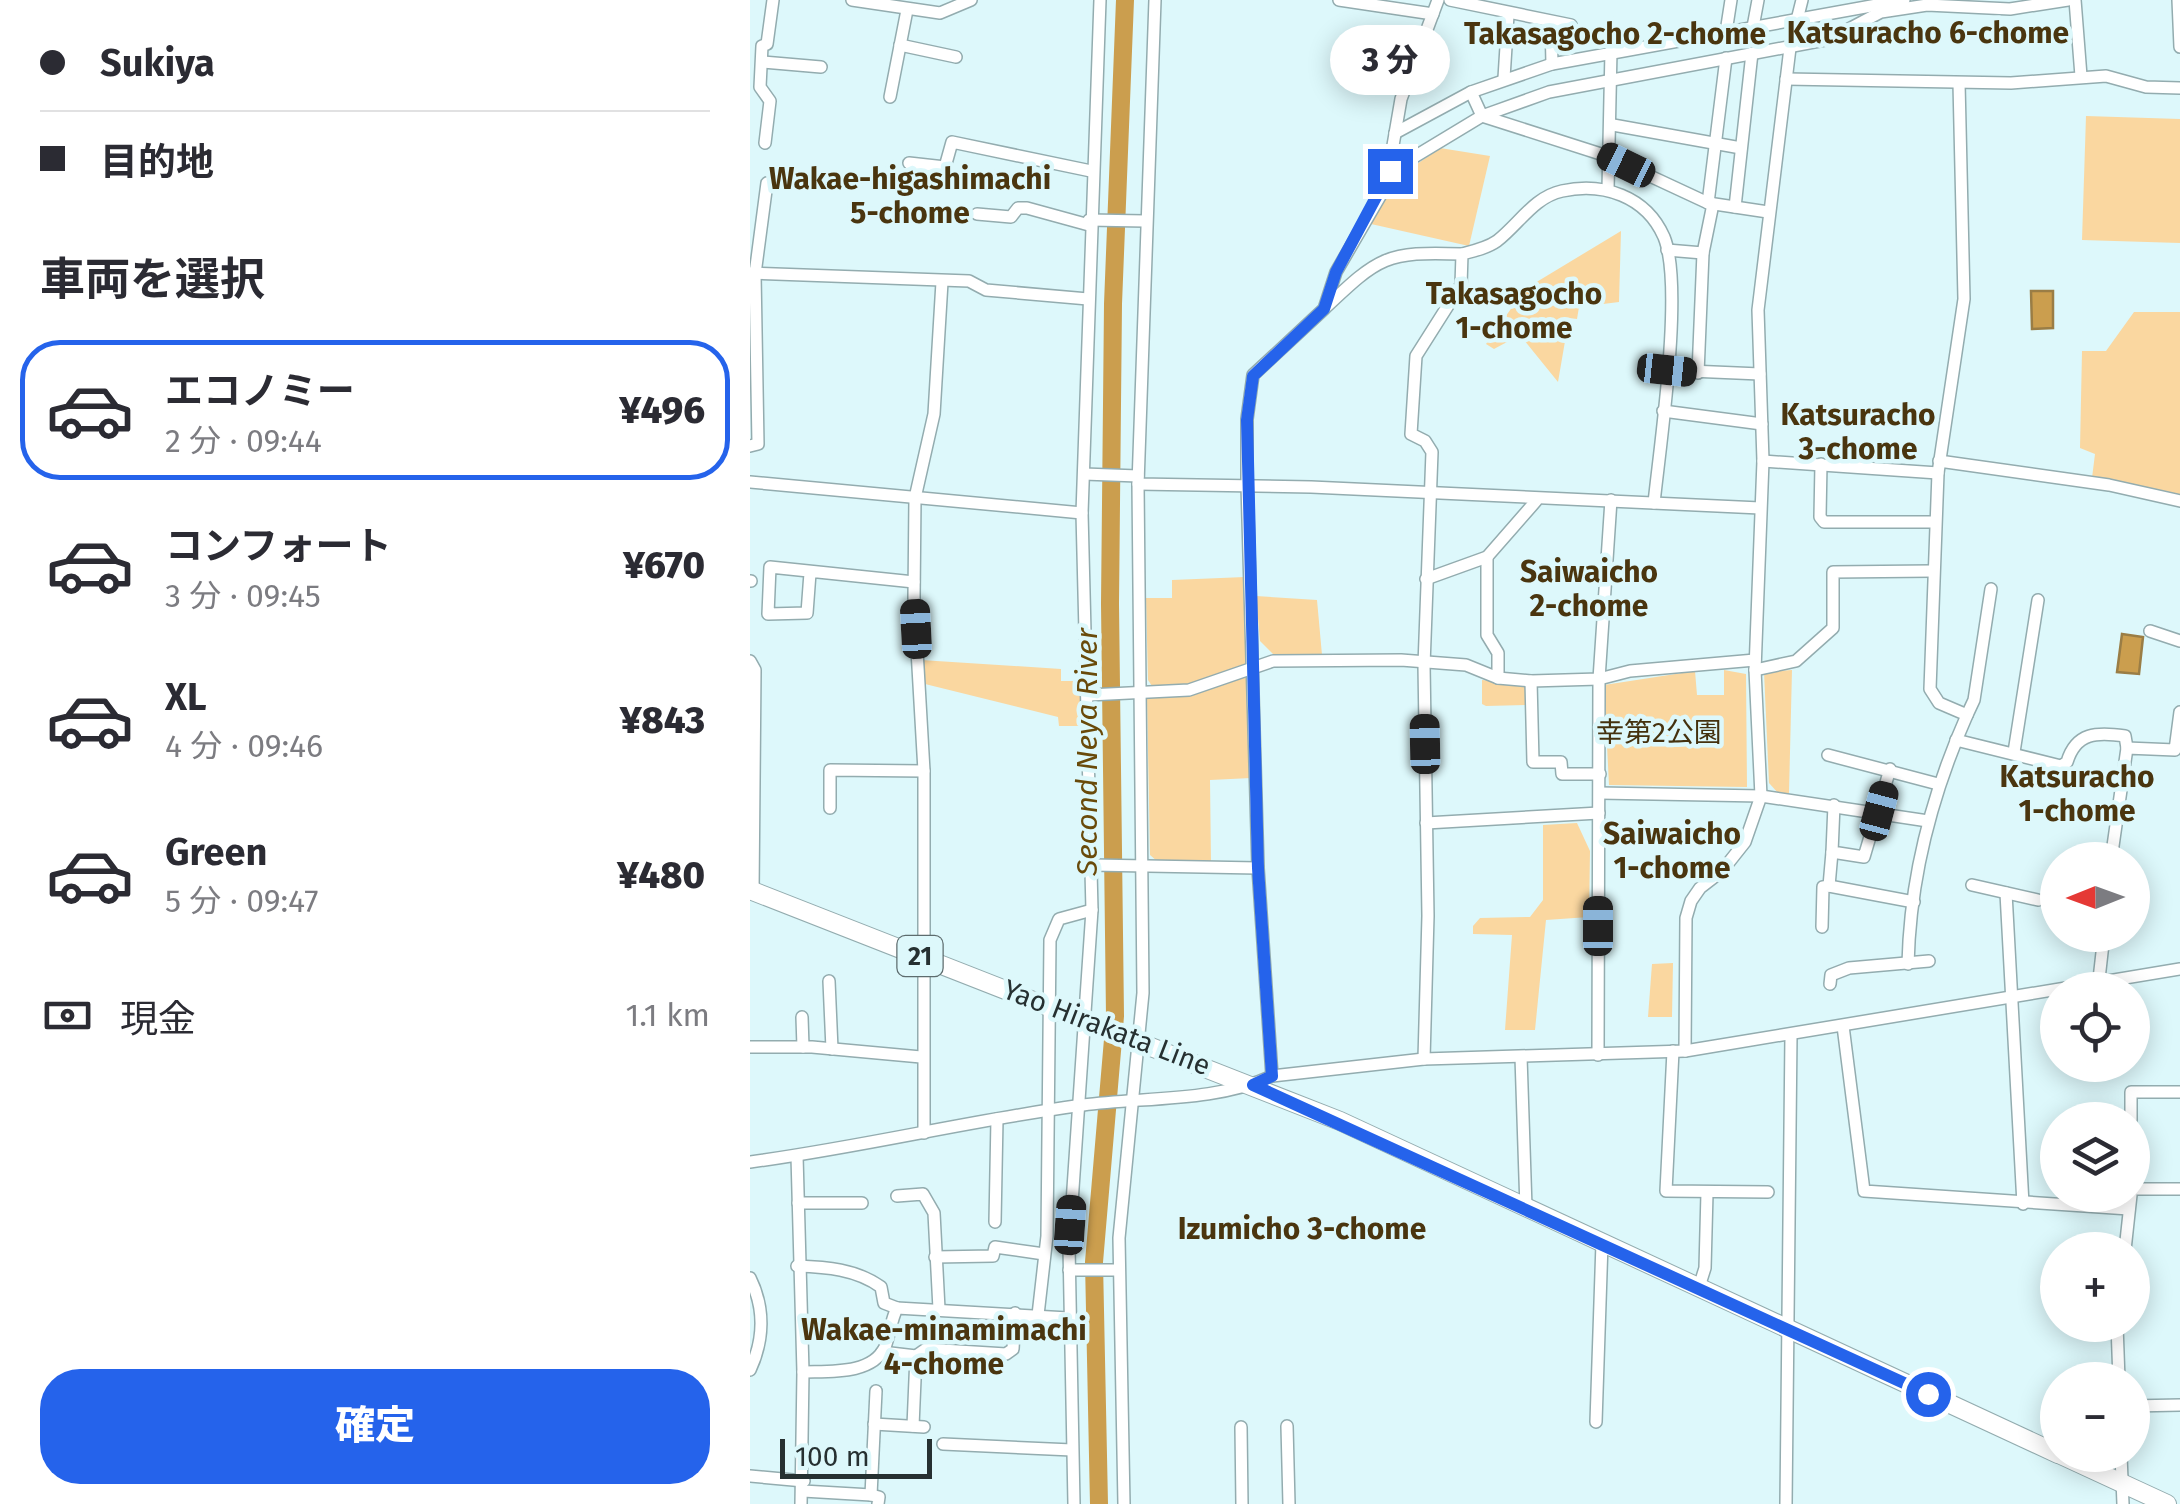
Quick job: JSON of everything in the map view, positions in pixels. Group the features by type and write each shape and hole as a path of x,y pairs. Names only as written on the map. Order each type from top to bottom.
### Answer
{"main road":[{"name":"Yao Hirakata Line","path":"752,891 1253,1085 2040,1445"},
{"name":"Yao Hirakata Line","path":"2097,1472 2167,1504"}],"street":[{"path":"765,143 770,101 760,87 773,0"},
{"path":"852,0 940,13 970,0"},
{"path":"1074,1504 1068,1318 1092,910 1082,514 1089,223 1100,0"},
{"path":"1124,1504 1119,1270 1144,866 1138,480 1155,0"},
{"path":"1339,0 1433,14"},
{"path":"1324,309 1336,272 1390,171 1401,98 1438,0"},
{"path":"1450,0 1508,16 1571,25"},
{"path":"1726,32 1730,0"},
{"path":"1753,27 1758,0"},
{"path":"1768,1192 1670,1194 1665,1188 1690,900 1744,842 1761,796 1755,665 1763,460 1758,310 1790,48 1802,0"},
{"path":"1395,134 1471,92 1552,64 1904,0"},
{"path":"1390,171 1482,116 1549,92 1790,48 1842,34 1881,12 1956,3 2010,8 2072,0 2080,76"},
{"path":"2178,0 2180,47"},
{"path":"890,97 907,10"},
{"path":"1504,78 1508,16"},
{"path":"1551,22 1552,64"},
{"path":"900,45 956,57"},
{"path":"1608,189 1607,156 1613,125 1612,51"},
{"path":"1735,207 1752,53"},
{"path":"1698,374 1703,252 1726,58"},
{"path":"763,62 821,67"},
{"path":"1786,80 2052,82 2106,76 2146,88 2180,88"},
{"path":"1959,82 1964,299 1939,467 1930,690 1938,702 1967,716"},
{"path":"1471,92 1482,116 1607,156 1710,204 1768,212"},
{"path":"1613,125 1742,148"},
{"path":"910,163 946,166 952,142 1092,171"},
{"path":"750,446 758,444 752,274 768,182"},
{"path":"1272,1076 1258,868 1247,485 1247,420 1253,376 1369,267 1396,254 1462,254 1496,241 1550,193 1608,189 1626,195 1657,225 1667,250 1667,370 1654,502"},
{"path":"977,214 1011,218 1018,208 1027,208 1089,223 1145,221"},
{"path":"1667,250 1703,252"},
{"path":"1424,1059 1424,665 1432,452 1425,441 1411,434 1416,356 1461,285 1462,254"},
{"path":"752,274 942,282 1088,299"},
{"path":"924,1132 924,771 914,582 915,498 934,414 942,282"},
{"path":"1667,370 1760,374"},
{"path":"1663,412 1762,424"},
{"path":"1763,460 1939,467 2109,485 2180,502"},
{"path":"1821,464 1820,516 1824,522 1936,522"},
{"path":"1084,474 1430,496 1760,508"},
{"path":"750,482 1082,514"},
{"path":"1426,579 1488,557 1536,500"},
{"path":"1598,1055 1599,679 1611,500"},
{"path":"1488,557 1488,635 1498,653 1498,678"},
{"path":"810,573 807,613 768,614 770,567 914,582"},
{"path":"1089,694 1189,690 1273,662 1358,660 1466,666 1498,678 1531,680 1599,679 1630,671 1796,661 1833,628 1833,572 1932,571"},
{"path":"1908,964 1928,821 1938,784 1974,700 1991,589"},
{"path":"2014,752 2038,600"},
{"path":"2150,632 2180,641"},
{"path":"750,660 755,670 756,741 752,891"},
{"path":"1531,680 1533,762 1561,762 1562,774 1600,774"},
{"path":"2127,748 2178,750 2180,712"},
{"path":"1956,740 2061,766 2068,762 2072,746 2089,734 2125,736 2127,748 2114,842"},
{"path":"1828,755 1938,784"},
{"path":"830,808 830,770 924,771"},
{"path":"1832,852 1864,857 1890,770"},
{"path":"1600,792 1761,796 1928,821"},
{"path":"1829,886 1834,805"},
{"path":"1426,823 1599,812"},
{"path":"1092,865 1258,868"},
{"path":"1972,885 2038,900"},
{"path":"1822,927 1823,887 1914,902"},
{"path":"2006,893 2023,1204"},
{"path":"1038,1314 1044,1254 1054,925 1092,910"},
{"path":"1830,984 1831,976 1849,968 1929,961"},
{"path":"2150,973 2180,969"},
{"path":"830,980 832,1049"},
{"path":"750,1162 1080,1106 1253,1085 1272,1076 1424,1059 1679,1051 2040,991"},
{"path":"802,1018 803,1047"},
{"path":"1843,1026 1864,1191 2040,1205"},
{"path":"1786,1504 1792,1035"},
{"path":"750,1047 803,1047 921,1058"},
{"path":"1521,1057 1526,1208"},
{"path":"2131,1102 2131,1092 2180,1092"},
{"path":"994,1222 996,1119"},
{"path":"797,1156 802,1492"},
{"path":"2150,1190 2180,1188"},
{"path":"1699,1288 1705,1268 1707,1193"},
{"path":"896,1196 923,1194 934,1213 939,1309"},
{"path":"798,1203 862,1202"},
{"path":"1596,1422 1602,1243"},
{"path":"935,1258 993,1256 995,1246 1044,1254"},
{"path":"797,1266 828,1268 868,1278 881,1287 884,1303 897,1308 1068,1318"},
{"path":"1070,1270 1119,1270"},
{"path":"750,1278 757,1292 761,1332 750,1370"},
{"path":"803,1372 857,1369 882,1352 897,1308"},
{"path":"882,1352 916,1356 926,1349 1006,1354 1013,1349 1015,1312"},
{"path":"874,1424 918,1426 916,1356"},
{"path":"750,1476 802,1492 874,1500 876,1391"},
{"path":"2150,1405 2180,1404"},
{"path":"1287,1426 1289,1504"},
{"path":"1241,1427 1242,1504"},
{"path":"943,1444 1072,1450"},
{"path":"2122,1472 2122,1504"}],"green space":[{"path":"2086,116 2180,119 2180,243 2082,240"},
{"path":"1440,148 1490,156 1469,246 1371,224 1394,180"},
{"path":"1621,231 1619,302 1579,307 1577,319 1569,318 1558,382 1520,335 1494,349 1486,344 1525,289"},
{"path":"2134,312 2180,312 2180,497 2092,478 2095,454 2080,448 2082,351 2106,351"},
{"path":"1245,577 1251,655 1246,667 1187,687 1154,689 1148,680 1146,598 1172,598 1172,580"},
{"path":"1256,596 1317,600 1322,655 1275,656 1260,641"},
{"path":"921,660 1061,669 1061,681 1083,681 1084,726 1059,726 1058,717 921,683"},
{"name":"幸第2公園","path":"1724,670 1746,674 1747,787 1609,785 1604,685 1695,671 1697,695 1724,695"},
{"path":"1792,670 1789,793 1778,793 1769,783 1764,672"},
{"path":"1246,674 1251,678 1251,778 1210,780 1211,863 1157,861 1150,855 1147,698"},
{"path":"1482,680 1523,684 1528,689 1528,705 1482,704"},
{"path":"1577,823 1590,851 1589,917 1546,920 1535,1030 1505,1030 1512,935 1473,934 1473,926 1480,918 1530,917 1543,900 1543,825"},
{"path":"1673,963 1672,1017 1648,1017 1652,964"}],"shaded area":[{"path":"2031,291 2053,291 2053,328 2032,329"},
{"path":"2122,634 2143,637 2139,674 2117,672"}],"waterway":[{"name":"Second Neya River","path":"1099,1504 1094,1262 1115,1016 1110,604 1113,304 1125,0"}],"district":[{"name":"Katsuracho 6-chome","path":"1928,33"},
{"name":"Takasagocho 2-chome","path":"1615,34"},
{"name":"Wakae-higashimachi 5-chome","path":"910,196"},
{"name":"Takasagocho 1-chome","path":"1514,311"},
{"name":"Katsuracho 3-chome","path":"1858,432"},
{"name":"Saiwaicho 2-chome","path":"1589,589"},
{"name":"Katsuracho 1-chome","path":"2077,794"},
{"name":"Saiwaicho 1-chome","path":"1672,851"},
{"name":"Izumicho 3-chome","path":"1302,1229"},
{"name":"Wakae-minamimachi 4-chome","path":"944,1347"}],"route":[{"path":"1390,171 1386,186 1336,272 1324,309 1253,376 1247,420 1247,485 1258,868 1272,1076 1253,1085 1340,1121 1928,1394"}]}
